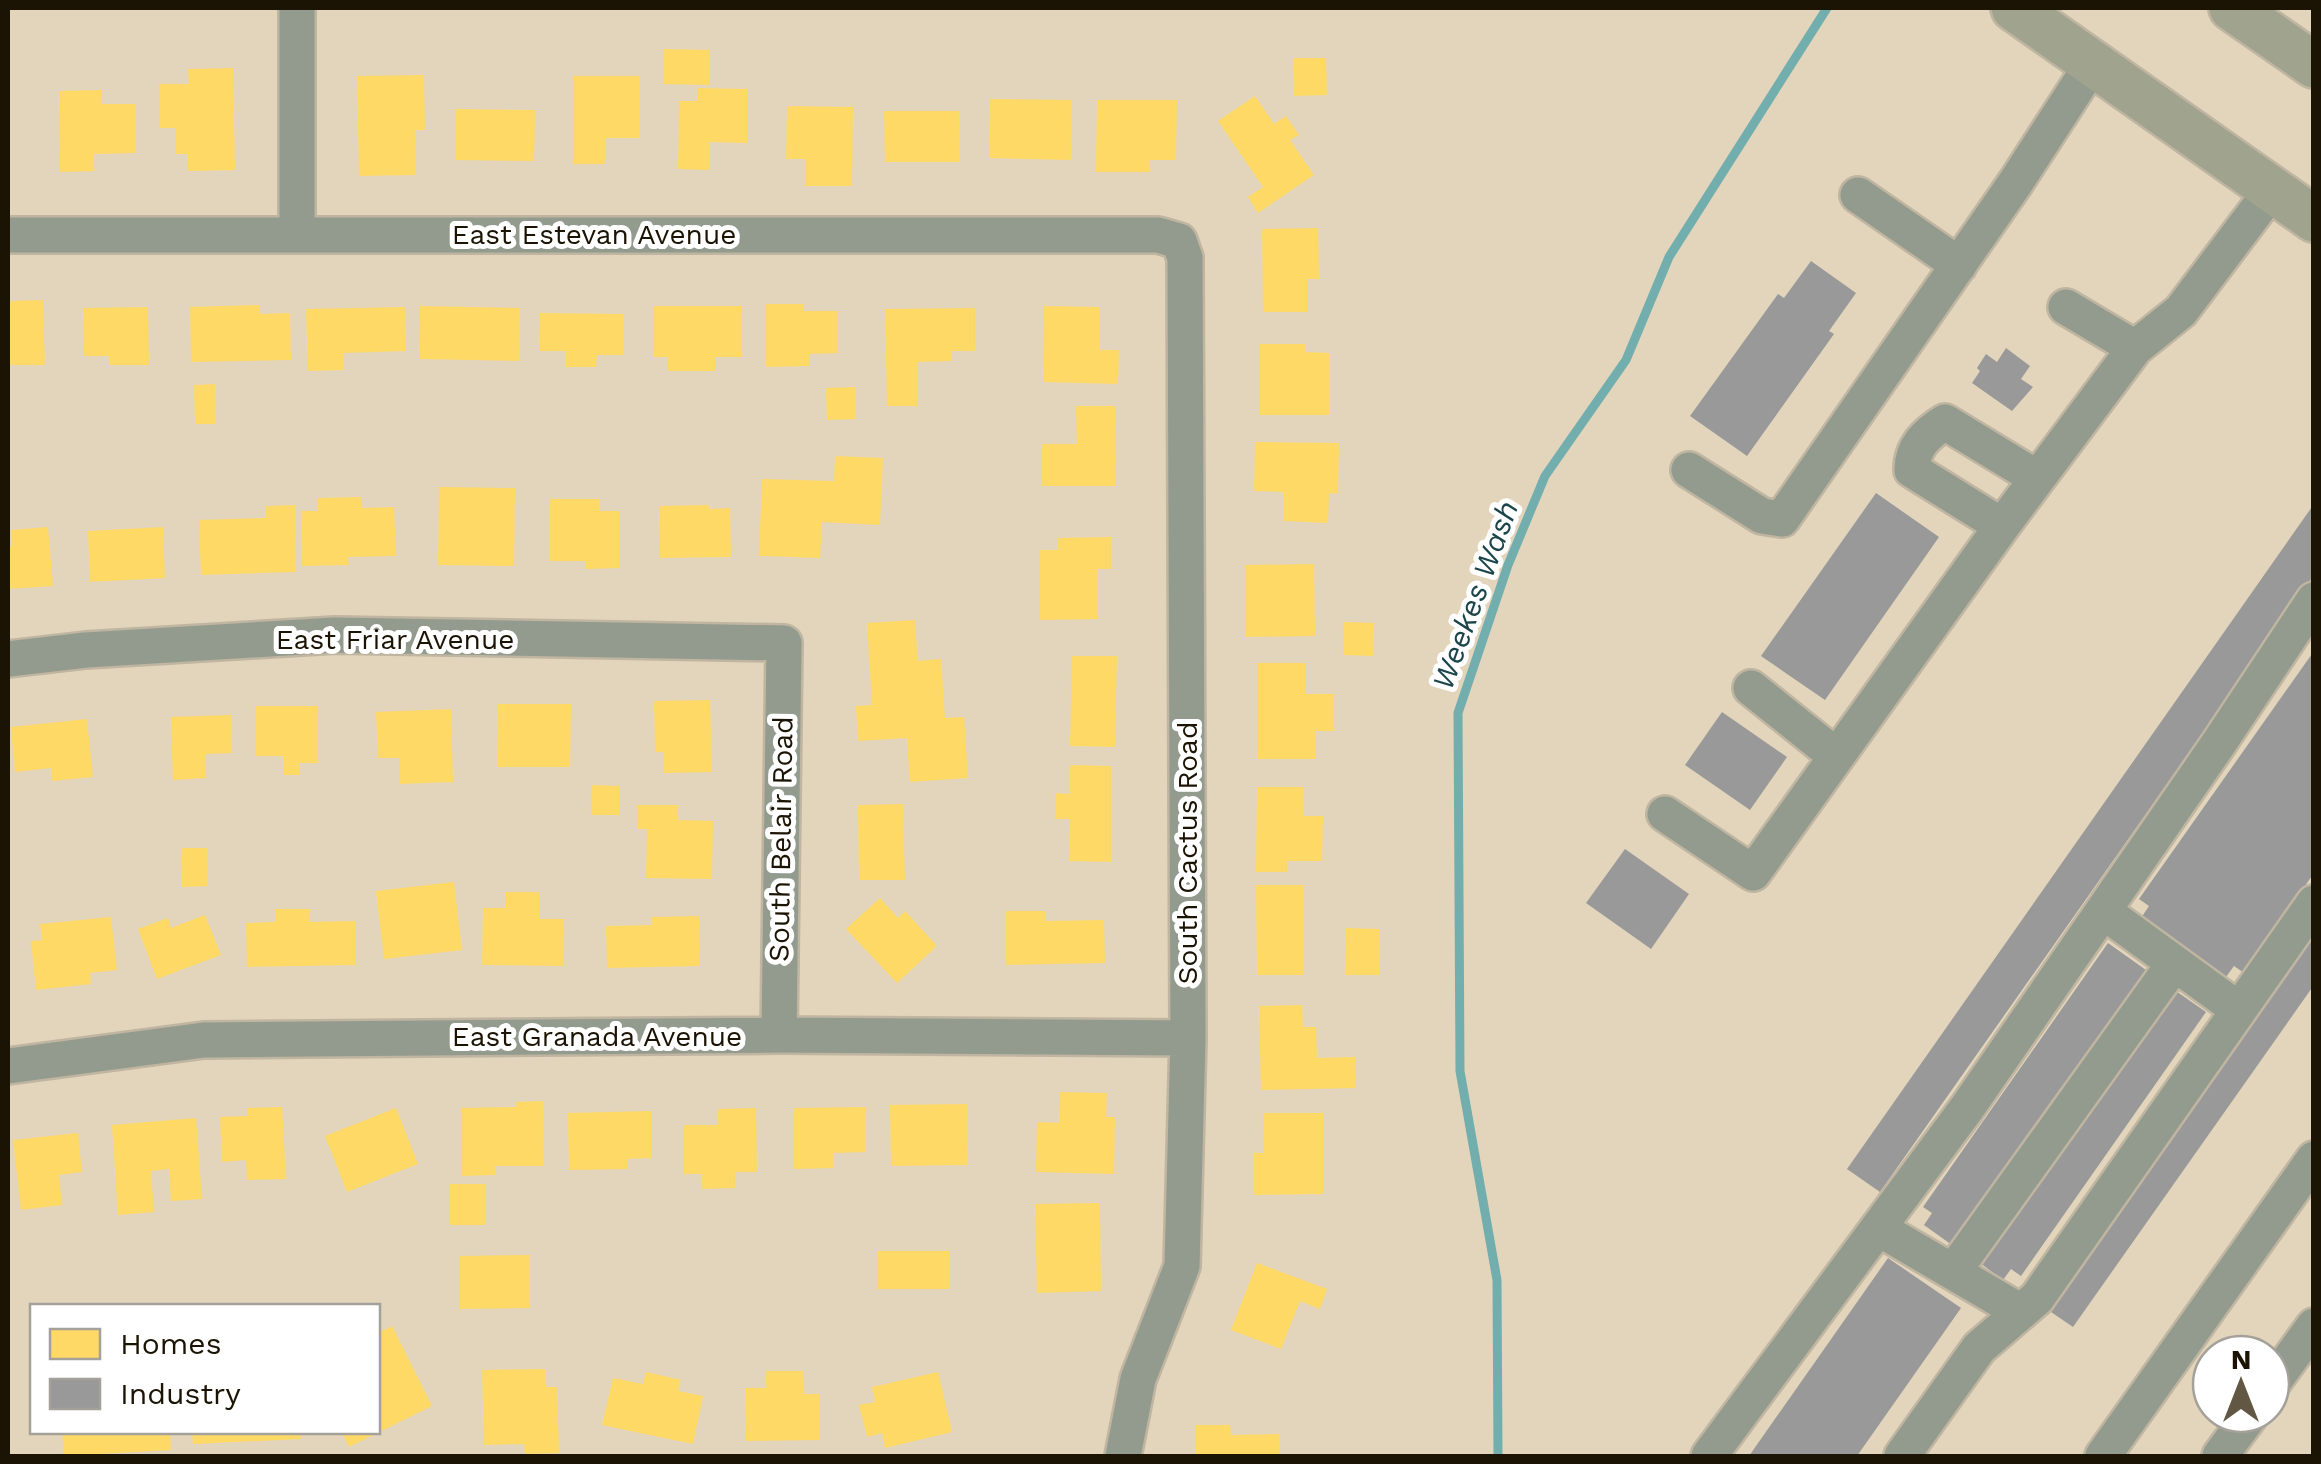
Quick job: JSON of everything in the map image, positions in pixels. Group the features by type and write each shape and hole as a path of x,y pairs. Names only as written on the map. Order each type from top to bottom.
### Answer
{"main road":[{"path":"2014,8 2314,219"},
{"path":"2232,8 2314,65"}],"street":[{"path":"297,8 297,234"},
{"path":"1689,470 1762,516 1782,520 2093,64"},
{"path":"1665,814 1753,873 2135,348 2181,311 2272,190"},
{"path":"1858,194 1958,265"},
{"name":"East Estevan Avenue","path":"8,235 1158,235 1179,241"},
{"name":"South Cactus Road","path":"1123,1456 1138,1380 1182,1266 1188,1038 1185,277 1179,241"},
{"path":"2066,307 2135,348"},
{"path":"2002,526 1912,470 1912,455 1927,434 1945,422 2038,478"},
{"path":"1709,1456 1967,1108 2314,600"},
{"name":"East Friar Avenue","path":"8,659 86,650 335,636 784,643"},
{"name":"South Belair Road","path":"779,1035 784,643"},
{"path":"1750,688 1836,756"},
{"path":"1902,1456 1980,1348 2038,1298 2314,903"},
{"path":"2103,911 2239,1010"},
{"path":"1953,1272 2174,964"},
{"name":"East Granada Avenue","path":"8,1066 204,1040 779,1035 1188,1038"},
{"path":"2103,1456 2314,1159"},
{"path":"1878,1228 2021,1312"},
{"path":"2291,1358 2314,1326"},
{"path":"2220,1456 2236,1434"}],"building: Homes":[{"path":"664,49 709,50 709,85 664,84"},
{"path":"1293,58 1326,58 1327,95 1294,96"},
{"path":"233,68 235,170 188,171 188,154 176,154 176,128 159,128 159,84 189,84 188,69"},
{"path":"424,75 425,130 415,130 416,175 359,176 357,76"},
{"path":"573,76 640,76 640,138 605,138 605,164 573,164"},
{"path":"697,88 747,89 747,143 709,142 709,170 678,169 679,101 697,101"},
{"path":"102,90 102,104 136,104 136,153 94,154 94,171 60,172 59,91"},
{"path":"1255,96 1274,124 1286,116 1299,135 1290,140 1314,175 1258,213 1248,197 1263,187 1218,121"},
{"path":"990,99 1072,100 1071,160 989,158"},
{"path":"1097,100 1177,100 1176,160 1150,160 1150,172 1096,172"},
{"path":"787,106 853,107 852,186 805,186 805,159 786,159"},
{"path":"456,109 535,110 534,161 456,160"},
{"path":"884,111 959,111 960,162 885,162"},
{"path":"1318,228 1319,279 1307,279 1307,312 1263,312 1262,229"},
{"path":"43,300 45,365 8,365 8,301"},
{"path":"765,304 804,304 804,311 838,311 838,353 809,354 809,366 765,367"},
{"path":"260,305 260,314 290,313 291,360 191,362 190,307"},
{"path":"420,306 520,308 519,361 419,359"},
{"path":"653,306 742,306 742,357 715,357 715,371 668,371 668,357 653,357"},
{"path":"1044,306 1100,307 1100,350 1119,350 1118,384 1043,382"},
{"path":"148,307 149,365 109,365 109,356 84,356 83,308"},
{"path":"405,307 406,351 344,353 344,370 308,371 306,309"},
{"path":"975,308 975,351 952,351 952,361 917,362 917,406 887,406 885,309"},
{"path":"540,313 624,314 624,355 597,355 596,367 566,367 566,351 539,351"},
{"path":"1260,344 1306,344 1306,352 1330,353 1330,415 1260,415"},
{"path":"215,384 216,424 195,424 194,385"},
{"path":"856,387 856,419 827,420 826,388"},
{"path":"1076,406 1115,406 1116,486 1042,486 1042,444 1077,444"},
{"path":"1255,442 1339,443 1338,494 1329,493 1328,523 1283,521 1283,492 1254,491"},
{"path":"835,456 883,458 880,525 822,522 820,558 759,556 762,479 834,481"},
{"path":"439,487 515,488 514,566 438,565"},
{"path":"361,497 362,508 394,507 396,556 348,557 349,565 302,566 301,511 317,511 317,498"},
{"path":"550,499 600,499 600,511 619,511 619,568 586,569 586,561 550,561"},
{"path":"295,505 296,572 201,575 199,520 266,518 266,506"},
{"path":"709,505 709,509 730,508 731,557 660,558 659,506"},
{"path":"48,527 53,586 8,589 11,530"},
{"path":"163,527 165,578 90,582 88,531"},
{"path":"1111,537 1111,569 1098,569 1098,619 1040,620 1040,550 1058,550 1058,538"},
{"path":"1314,564 1315,636 1245,637 1245,565"},
{"path":"915,620 918,661 941,659 945,718 964,717 968,778 910,782 907,738 858,741 856,706 872,705 867,623"},
{"path":"1344,622 1374,623 1373,656 1343,655"},
{"path":"1072,656 1117,656 1115,747 1070,746"},
{"path":"1257,663 1305,663 1305,694 1334,694 1334,731 1316,731 1316,759 1257,759"},
{"path":"710,700 712,772 664,773 664,752 655,752 654,701"},
{"path":"498,704 571,704 570,767 497,767"},
{"path":"255,706 318,706 318,763 299,763 300,775 283,775 283,756 255,756"},
{"path":"451,709 453,782 400,784 400,758 378,758 376,712"},
{"path":"231,715 232,753 205,754 206,778 173,780 171,717"},
{"path":"87,719 93,777 52,781 51,768 15,772 11,727"},
{"path":"1070,765 1111,766 1111,862 1069,861 1070,819 1055,819 1055,793 1070,794"},
{"path":"592,785 619,786 619,815 591,815"},
{"path":"1257,787 1304,787 1303,816 1323,816 1322,861 1287,861 1287,872 1256,872"},
{"path":"903,804 905,880 859,880 858,805"},
{"path":"637,805 678,805 678,820 713,821 712,879 646,878 647,829 637,829"},
{"path":"181,848 207,848 208,886 182,887"},
{"path":"454,882 462,950 384,959 376,891"},
{"path":"1256,885 1304,885 1304,975 1257,975"},
{"path":"505,892 539,892 539,919 564,919 563,966 482,965 483,908 505,908"},
{"path":"880,898 898,918 905,911 937,946 897,983 846,929"},
{"path":"275,909 310,909 310,922 355,921 355,965 247,967 246,923 275,922"},
{"path":"1006,911 1045,911 1045,921 1104,920 1105,963 1006,965"},
{"path":"205,915 221,955 157,979 138,929 168,918 171,928"},
{"path":"699,916 700,966 607,968 606,926 652,925 651,917"},
{"path":"111,917 117,970 90,973 91,984 36,990 31,941 42,940 40,924"},
{"path":"1346,928 1380,929 1379,975 1345,975"},
{"path":"1302,1005 1303,1027 1316,1027 1317,1058 1355,1057 1356,1088 1261,1090 1259,1006"},
{"path":"1060,1092 1107,1093 1106,1117 1115,1117 1114,1174 1036,1172 1037,1122 1059,1123"},
{"path":"543,1101 544,1166 495,1166 495,1175 461,1176 461,1108 516,1107 516,1102"},
{"path":"967,1104 968,1165 891,1166 890,1105"},
{"path":"282,1107 286,1179 247,1180 246,1160 222,1162 220,1117 248,1116 248,1108"},
{"path":"866,1107 866,1152 834,1153 834,1168 794,1169 794,1108"},
{"path":"396,1108 418,1164 347,1192 325,1136"},
{"path":"756,1108 757,1172 735,1172 735,1188 702,1189 702,1174 684,1174 684,1125 718,1125 718,1109"},
{"path":"651,1111 651,1158 627,1159 627,1169 569,1170 568,1113"},
{"path":"1263,1113 1323,1113 1323,1194 1254,1195 1254,1153 1264,1153"},
{"path":"196,1118 202,1199 171,1201 169,1169 151,1171 154,1212 118,1215 112,1125"},
{"path":"78,1133 82,1172 59,1175 62,1205 21,1210 13,1140"},
{"path":"450,1184 485,1184 485,1225 450,1225"},
{"path":"1100,1203 1101,1291 1037,1293 1035,1204"},
{"path":"877,1251 949,1251 949,1289 877,1289"},
{"path":"530,1255 530,1308 460,1309 460,1256"},
{"path":"1257,1263 1327,1289 1320,1309 1300,1301 1281,1349 1231,1330"},
{"path":"392,1326 432,1406 380,1432 380,1332"},
{"path":"546,1369 546,1387 557,1387 559,1453 525,1454 524,1444 484,1445 482,1370"},
{"path":"766,1371 803,1371 804,1394 820,1394 820,1440 746,1441 745,1388 766,1388"},
{"path":"646,1372 681,1380 678,1391 703,1396 693,1444 602,1425 613,1378 643,1384"},
{"path":"938,1372 952,1432 885,1448 882,1433 867,1437 859,1405 875,1402 872,1387"},
{"path":"1196,1425 1230,1425 1231,1435 1279,1434 1280,1456 1196,1456"},
{"path":"62,1434 170,1434 171,1450 64,1456"},
{"path":"192,1434 301,1434 301,1439 193,1444"},
{"path":"343,1434 375,1434 349,1447"}],"building: Industry":[{"path":"1811,261 1856,293 1829,331 1834,334 1747,456 1690,416 1778,294 1784,298"},
{"path":"2006,348 2030,366 2021,379 2033,387 2012,411 1972,383 1986,354 1997,362"},
{"path":"1876,493 1939,537 1825,700 1761,656"},
{"path":"2314,504 2314,575 1880,1192 1847,1169"},
{"path":"2314,651 2314,873 2244,973 2234,966 2226,977 2141,918 2149,906 2139,899"},
{"path":"1722,712 1787,757 1750,810 1685,765"},
{"path":"1625,849 1689,894 1651,949 1586,903"},
{"path":"2314,937 2314,985 2073,1327 2051,1312"},
{"path":"2108,943 2146,970 1952,1245 1924,1225 1932,1213 1923,1207"},
{"path":"2173,989 2206,1012 2021,1276 2011,1269 2003,1280 1980,1263"},
{"path":"1888,1258 1961,1308 1857,1456 1749,1456"}],"waterway":[{"name":"Weekes Wash","path":"1498,1456 1497,1280 1460,1071 1458,713 1508,565 1545,476 1626,360 1669,257 1827,8"}]}
